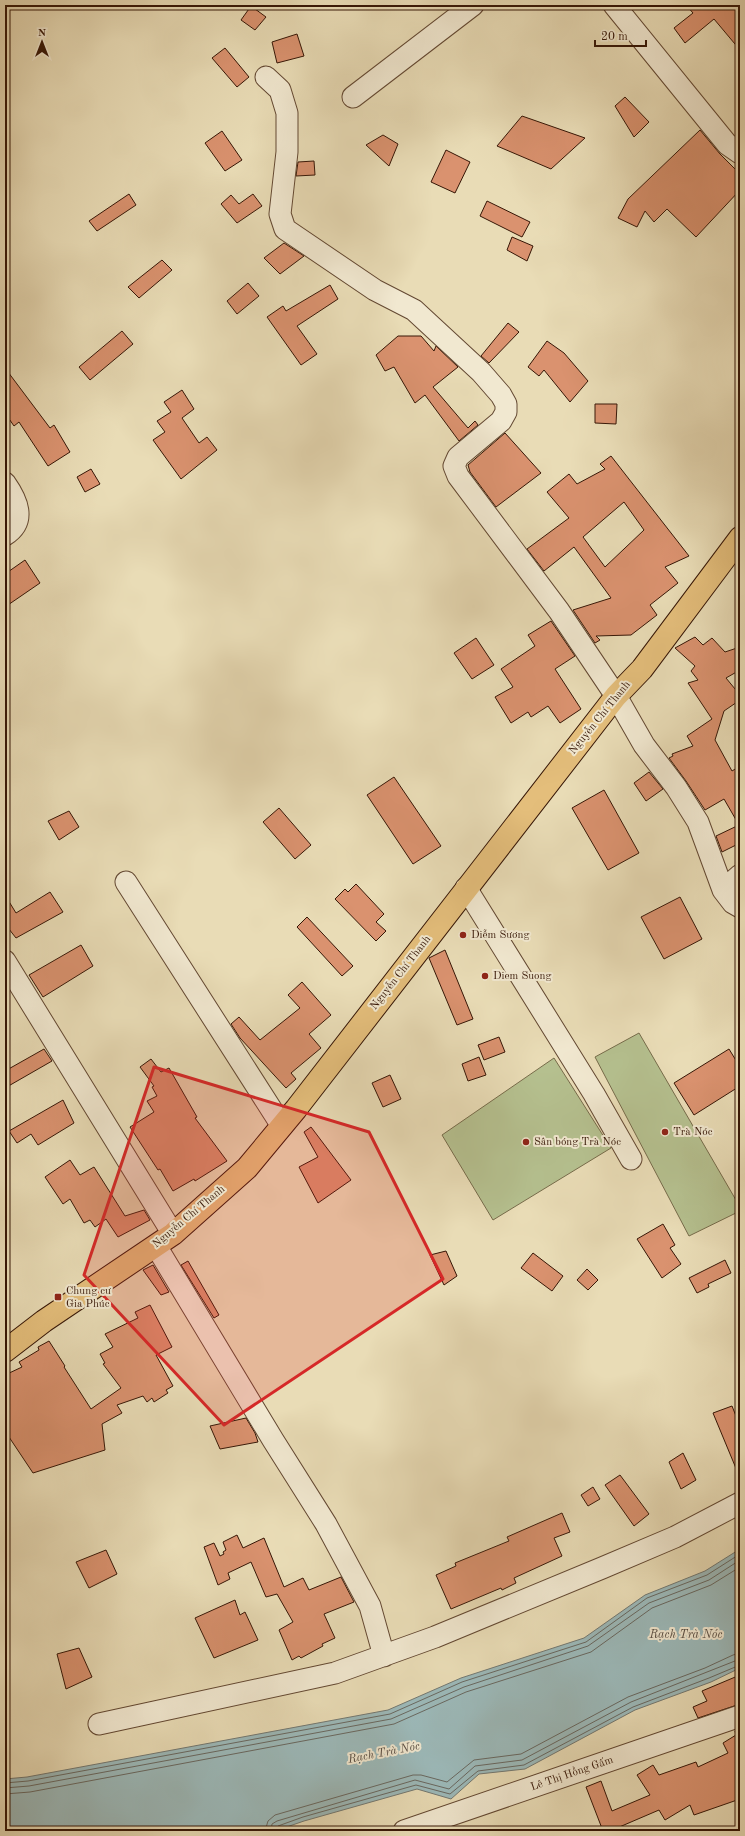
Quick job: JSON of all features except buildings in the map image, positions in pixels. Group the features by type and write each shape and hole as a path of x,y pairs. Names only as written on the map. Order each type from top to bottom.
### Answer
{"main road":[{"name":"Nguyễn Chí Thanh","path":"5,1351 44,1321 164,1240 247,1168 282,1126 616,696 642,669 740,538"}],"street":[{"path":"353,96 473,5"},
{"path":"614,5 727,144 740,153"},
{"path":"266,78 280,90 287,113 287,152 280,214 285,229 375,290 414,310 481,372 500,395 506,404 506,412 501,421 458,457 454,466 458,476 558,611 616,696 644,745 676,787 698,822 724,890 733,903 740,907"},
{"path":"5,483 16,498 18,511 17,522 12,530 5,535"},
{"path":"724,890 740,876"},
{"path":"126,882 282,1126"},
{"path":"466,888 594,1094 631,1159"},
{"path":"5,961 164,1240 273,1440 326,1524 370,1606 384,1656"},
{"path":"100,1724 335,1673 435,1637 675,1537 740,1503"},
{"name":"Lê Thị Hồng Gấm","path":"404,1831 740,1716"}],"highlighted area":[{"path":"154,1067 369,1132 443,1279 224,1425 84,1275"}],"green space":[{"name":"Trà Nóc","path":"639,1033 740,1207 740,1211 689,1236 595,1057"},
{"name":"Sân bóng Trà Nóc","path":"554,1058 611,1148 493,1220 442,1135"}],"water":[{"name":"Rạch Trà Nóc","path":"740,1549 740,1668 711,1682 635,1710 525,1769 479,1774 451,1799 417,1789 304,1821 275,1831 5,1831 5,1779 27,1777 388,1710 461,1678 584,1638 645,1595 705,1571"}],"place":[{"name":"Diễm Sương","path":"463,935"},
{"name":"Diem Suong","path":"485,976"},
{"name":"Trà Nóc","path":"665,1132"},
{"name":"Sân bóng Trà Nóc","path":"526,1142"},
{"name":"Chung cư Gia Phúc","path":"58,1297"}]}
